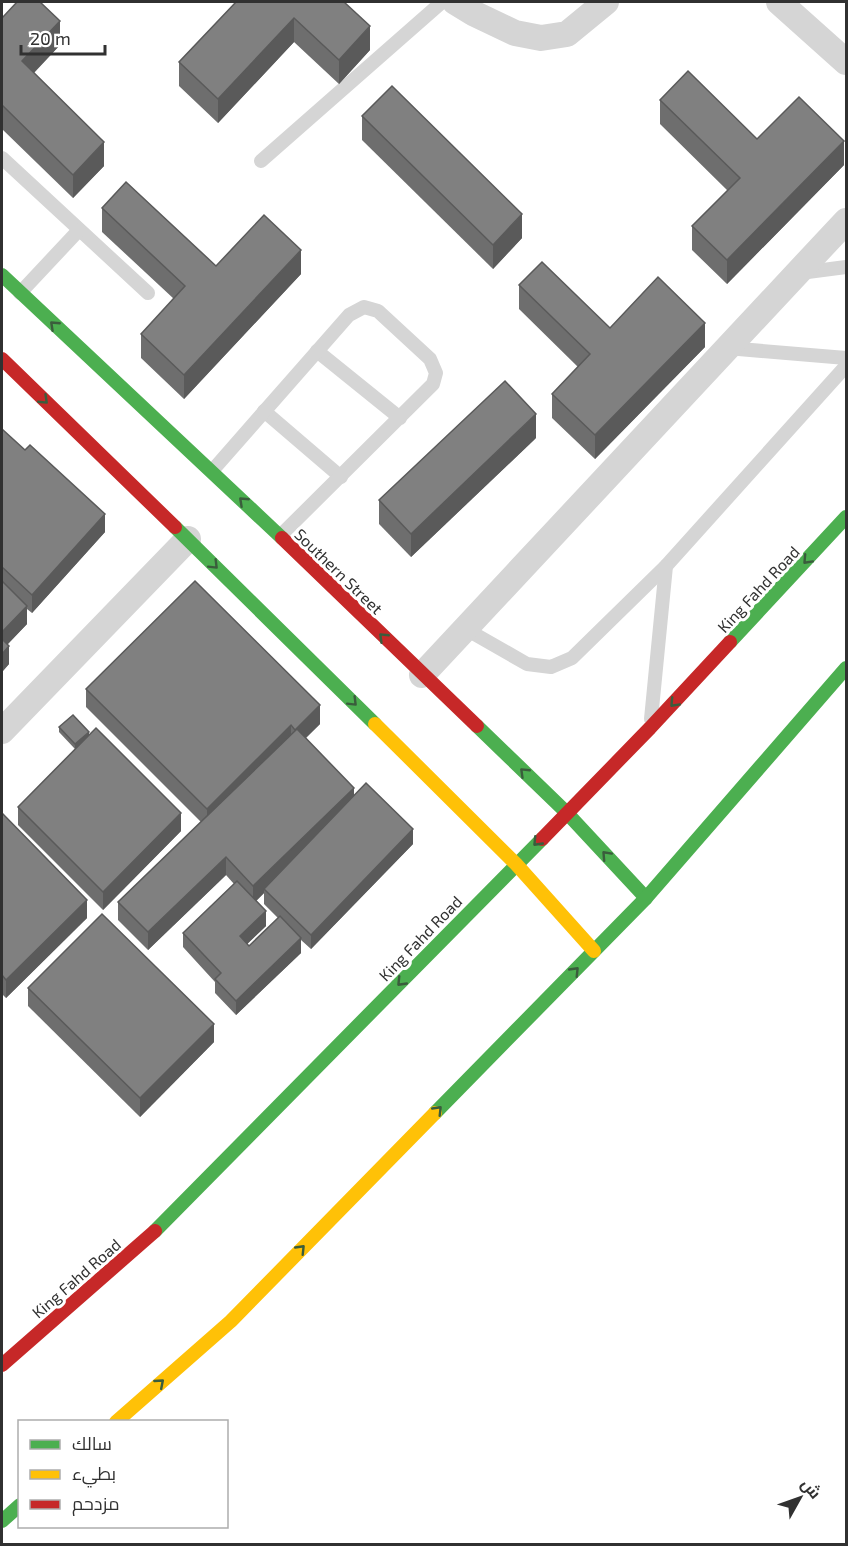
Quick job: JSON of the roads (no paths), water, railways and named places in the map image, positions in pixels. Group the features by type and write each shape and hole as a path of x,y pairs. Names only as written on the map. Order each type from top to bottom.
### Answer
{"main road":[{"name":"Southern Street","path":"2,275 280,537 566,812 646,898"},
{"path":"2,359 188,539 516,864 594,951"},
{"name":"King Fahd Road","path":"2,1365 170,1218 566,812 650,729 846,518"},
{"path":"118,1420 231,1321 646,898 846,668"},
{"path":"2,1521 18,1507"}],"street":[{"path":"455,2 515,33 541,38 567,34 606,2"},
{"path":"779,2 846,62"},
{"path":"422,675 846,221"},
{"path":"2,731 188,539"}],"lane":[{"path":"261,161 442,2"},
{"path":"2,158 148,293"},
{"path":"20,293 79,230"},
{"path":"798,273 846,267"},
{"path":"211,472 349,315 364,307 378,310 430,359 436,373 433,384 280,537"},
{"path":"727,348 846,358"},
{"path":"317,351 400,418"},
{"path":"464,628 527,664 550,667 572,658 666,566 846,366"},
{"path":"264,411 341,477"},
{"path":"650,729 666,566"}]}
